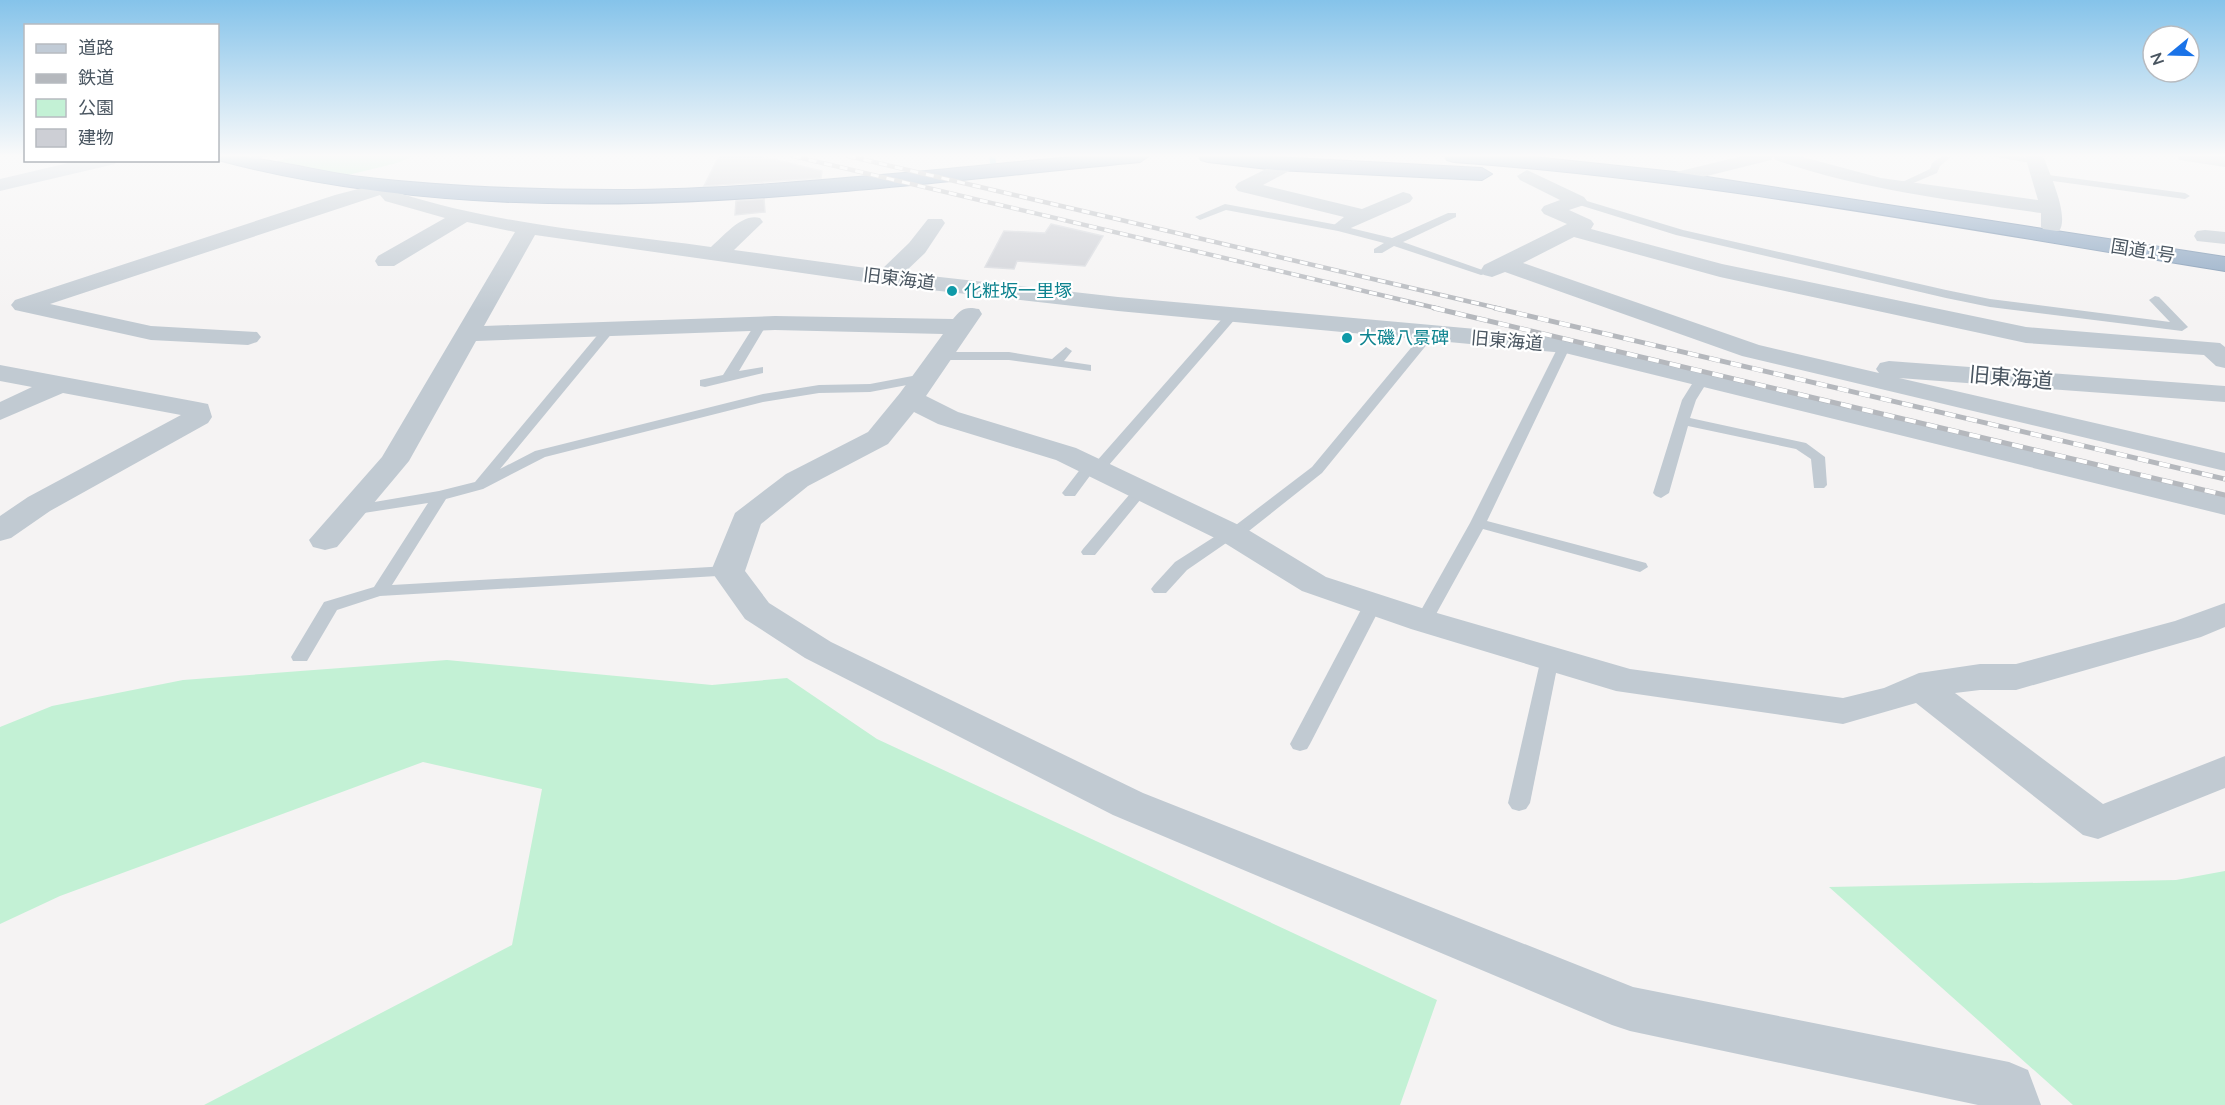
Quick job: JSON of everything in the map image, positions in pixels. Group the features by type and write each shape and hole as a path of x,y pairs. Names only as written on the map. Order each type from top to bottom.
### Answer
{"highway":[{"name":"国道1号","path":"1862,208 2225,264"}],"street":[{"path":"0,315 23,305 316,208"},
{"name":"旧東海道","path":"431,208 528,228 987,291 1564,345 2225,506"},
{"path":"1330,208 1365,216"},
{"path":"1338,228 1383,208"},
{"path":"1494,268 1584,224 1551,210 1558,208"},
{"path":"2049,237 2051,208"},
{"path":"386,261 463,216"},
{"path":"715,255 753,222"},
{"path":"325,540 394,461 528,228"},
{"path":"886,278 937,230"},
{"path":"1571,230 1720,270 1966,323 2062,339 2211,348 2225,360"},
{"path":"1494,268 1729,345 2225,462"},
{"path":"987,291 917,389 878,438 796,480 746,520 728,571 757,611 818,650 1128,804 1630,1010 2009,1087 2014,1105"},
{"path":"1129,305 1173,294 1240,304 1236,315"},
{"path":"0,295 23,305 151,333 248,337"},
{"path":"466,334 761,324 895,323 960,327"},
{"name":"旧東海道","path":"1798,363 2225,394"},
{"path":"0,373 198,410 198,417 39,504 0,531"},
{"path":"0,412 60,384"},
{"path":"917,389 948,418 1066,454 1232,534 1314,584 1425,621 1629,682 1843,711 1895,698 1919,686 1980,677 2016,677 2188,629 2225,614"},
{"path":"1919,686 2098,824 2225,771"}],"lane":[{"path":"1200,217 1224,208"},
{"path":"1228,208 1338,228 1494,268"},
{"path":"1597,208 1680,233 1990,303 2182,327 2155,300"},
{"path":"1378,251 1452,215"},
{"path":"1070,492 1236,315"},
{"path":"729,376 761,324"},
{"path":"478,486 609,329"},
{"path":"1160,589 1181,566 1232,534 1317,470 1429,334"},
{"path":"1425,621 1478,523 1564,345"},
{"path":"1055,363 1066,351"},
{"path":"941,356 1009,356 1086,368"},
{"path":"705,383 758,370"},
{"path":"1661,493 1689,400 1702,379"},
{"path":"351,510 440,496 478,486 540,454 763,398 819,389 917,389"},
{"path":"1683,421 1801,446 1818,457 1819,485"},
{"path":"1089,552 1140,491"},
{"path":"380,591 440,496"},
{"path":"1478,523 1640,567"},
{"path":"300,657 330,606 357,596 380,591 728,571"},
{"path":"1300,744 1373,604"},
{"path":"1519,803 1550,658"}],"green space":[{"path":"447,660 712,685 787,678 877,739 1437,1000 1400,1105 204,1105 512,945 542,789 423,762 60,896 0,924 0,727 52,706 183,680"},
{"path":"2225,871 2225,1105 2073,1105 1829,887 2176,880"}],"building":[{"path":"736,208 765,208 765,212 735,215"},
{"path":"1051,224 1103,236 1085,266 1017,261 1014,269 985,267 1004,231 1045,233"}],"railway":[{"path":"1011,208 1440,309"},
{"path":"1068,208 1501,309"},
{"path":"1434,308 2225,495"},
{"path":"1495,308 2225,479"}],"place":[{"name":"化粧坂一里塚","path":"952,291"},
{"name":"大磯八景碑","path":"1347,338"}]}
